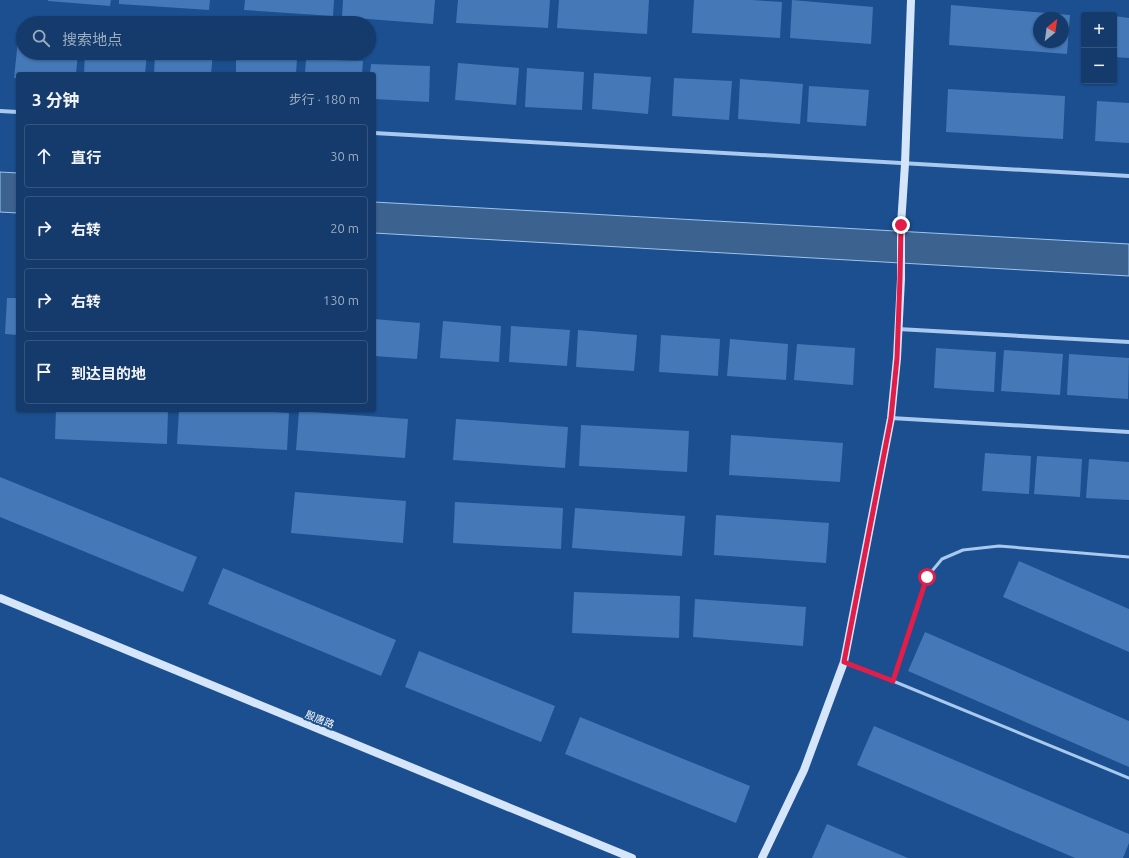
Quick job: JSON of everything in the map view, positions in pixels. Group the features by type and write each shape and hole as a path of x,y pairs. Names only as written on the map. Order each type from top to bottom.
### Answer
{"street":[{"path":"762,858 804,770 844,662 891,418 897,358 901,225 905,164 911,0"},
{"path":"0,111 16,112"},
{"path":"376,133 1129,176"},
{"path":"898,329 1129,342"},
{"path":"891,418 1129,432"},
{"name":"殷唐路","path":"0,598 632,858"}],"lane":[{"path":"893,681 927,577 942,560 963,550 999,546 1129,557"},
{"path":"844,662 1129,778"}],"water":[{"path":"0,172 16,173 16,213 0,212"},
{"path":"376,202 1129,244 1129,276 376,233"}],"building":[{"path":"48,0 111,0 110,6"},
{"path":"119,0 210,0 209,10 119,4"},
{"path":"245,0 334,0 333,16 244,10"},
{"path":"343,0 435,0 433,24 376,20 376,16 342,16"},
{"path":"458,0 550,0 548,28 456,23"},
{"path":"559,0 649,0 647,34 557,28"},
{"path":"694,0 752,0 782,2 780,38 692,33"},
{"path":"792,0 873,7 871,44 790,38"},
{"path":"951,5 1034,12 1033,12 1033,48 1067,48 1067,54 949,45"},
{"path":"1117,16 1129,18 1129,58 1117,57"},
{"path":"16,59 77,60 76,72 16,72 16,78 14,78"},
{"path":"85,60 146,60 145,72 84,72"},
{"path":"155,60 212,60 211,72 154,72"},
{"path":"236,60 297,60 296,72 236,72"},
{"path":"306,60 363,61 362,72 305,72"},
{"path":"458,63 519,68 516,105 455,100"},
{"path":"371,64 430,66 429,102 376,99 376,72 370,72"},
{"path":"527,68 584,72 582,110 525,107"},
{"path":"594,73 651,77 648,114 592,109"},
{"path":"674,78 732,81 729,120 672,116"},
{"path":"740,79 803,84 800,124 738,119"},
{"path":"809,86 869,90 866,126 807,122"},
{"path":"948,89 1065,96 1063,139 946,132"},
{"path":"1097,101 1129,103 1129,143 1095,141"},
{"path":"7,298 16,298 16,335 5,334"},
{"path":"376,319 420,323 417,359 376,356"},
{"path":"443,321 501,326 499,362 440,358"},
{"path":"511,326 570,330 567,366 509,362"},
{"path":"578,330 637,335 634,371 576,367"},
{"path":"661,335 720,339 718,376 659,372"},
{"path":"730,339 788,344 786,380 727,376"},
{"path":"797,344 855,348 853,385 794,380"},
{"path":"936,348 996,352 994,392 934,388"},
{"path":"1004,350 1063,354 1060,395 1001,391"},
{"path":"1069,354 1129,358 1128,399 1067,395"},
{"path":"56,412 168,412 167,444 55,439"},
{"path":"179,412 289,413 287,450 177,444"},
{"path":"299,412 408,419 405,458 296,450"},
{"path":"456,419 568,427 565,468 453,460"},
{"path":"581,425 689,431 687,472 579,466"},
{"path":"731,435 843,443 840,482 729,475"},
{"path":"985,453 1031,456 1029,494 982,491"},
{"path":"1037,456 1082,459 1080,497 1034,494"},
{"path":"1089,459 1129,462 1129,500 1086,498"},
{"path":"0,477 197,557 183,592 0,517"},
{"path":"295,492 406,501 403,543 291,533"},
{"path":"455,502 563,508 561,549 453,543"},
{"path":"575,508 685,516 682,556 572,548"},
{"path":"716,515 829,523 826,563 714,555"},
{"path":"1019,561 1129,609 1129,652 1003,597"},
{"path":"223,568 396,640 381,676 208,604"},
{"path":"574,592 680,596 679,638 572,633"},
{"path":"695,599 806,607 803,646 693,637"},
{"path":"925,632 1129,721 1129,767 908,671"},
{"path":"419,651 555,706 541,742 405,687"},
{"path":"580,717 750,786 736,823 565,754"},
{"path":"874,726 1129,834 1129,843 1123,858 1075,858 857,765"},
{"path":"827,824 908,858 812,858"}],"route":[{"path":"901,225 897,358 891,418 844,662 893,681 927,577"}]}
